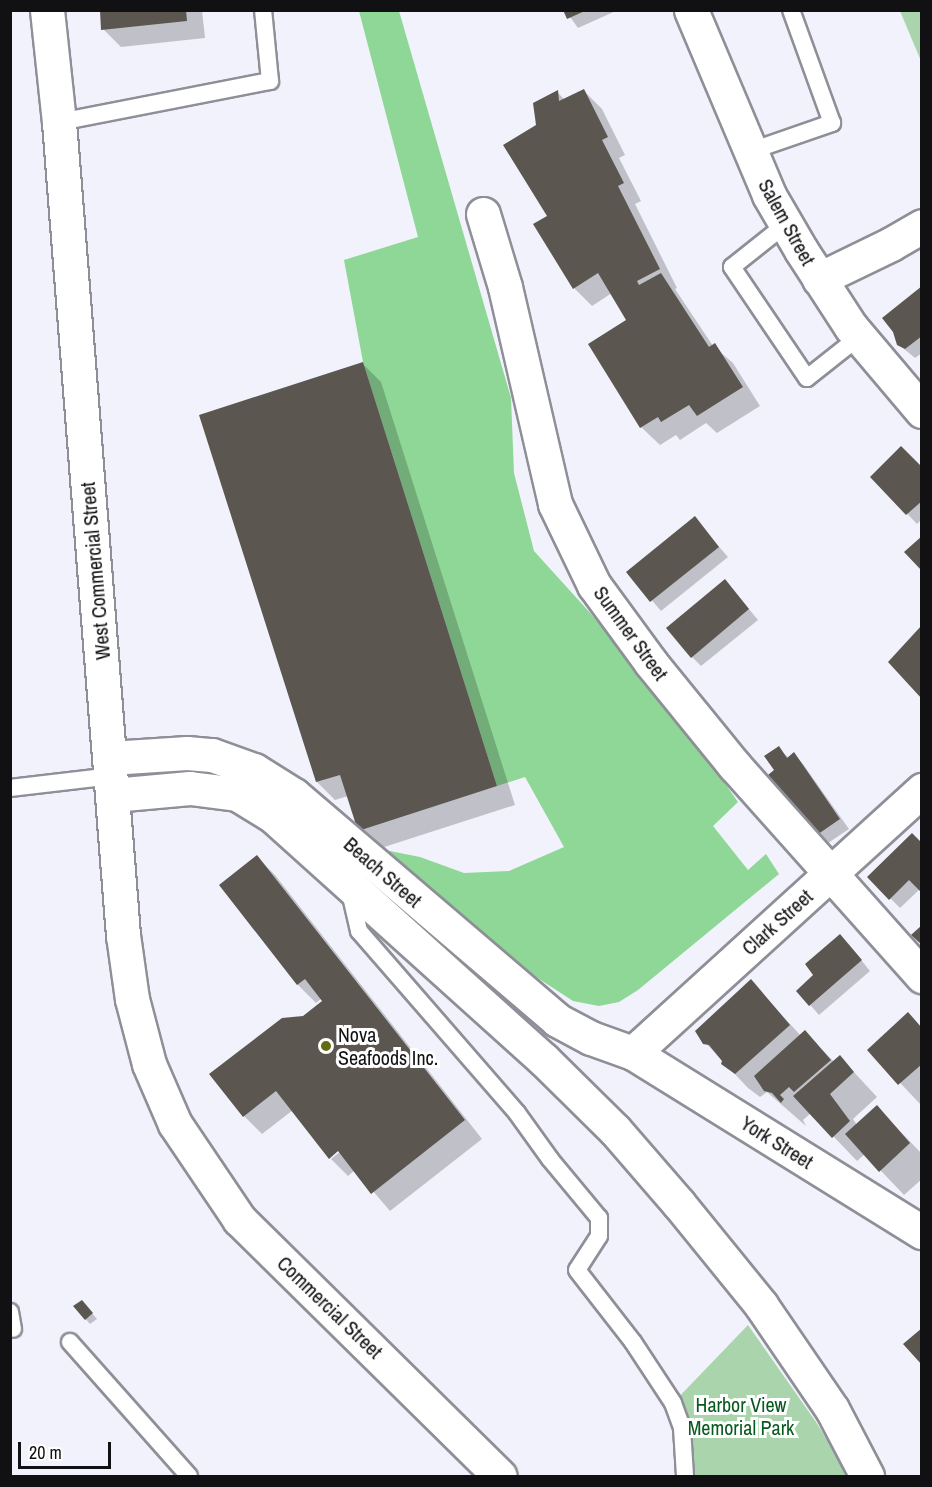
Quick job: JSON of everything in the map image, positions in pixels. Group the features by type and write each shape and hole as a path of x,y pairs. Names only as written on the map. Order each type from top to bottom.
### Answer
{"street":[{"name":"West Commercial Street","path":"47,10 59,122 123,935 132,999 149,1064 176,1124"},
{"name":"Salem Street","path":"691,10 769,195 819,279 859,336 921,411"},
{"name":"Summer Street","path":"483,214 508,298 555,504 594,585 666,681 830,874 921,976"},
{"path":"819,279 891,244 921,226"},
{"name":"Beach Street","path":"112,776 186,753 212,755 254,770 294,795 557,1020 591,1038 633,1053"},
{"path":"112,776 237,794 273,816 349,887 543,1059 615,1130 680,1204 761,1305 832,1409 867,1476"},
{"name":"Clark Street","path":"633,1053 921,790"},
{"name":"York Street","path":"633,1053 921,1232"},
{"name":"Commercial Street","path":"176,1124 239,1219 500,1476"}],"lane":[{"path":"59,122 270,81 263,10"},
{"path":"751,151 832,123 791,10"},
{"path":"786,224 732,267 807,378 859,336"},
{"path":"10,788 112,776"},
{"path":"349,887 359,931 517,1113 550,1160 599,1218 599,1236 577,1270 633,1342 673,1403 682,1428 685,1476"},
{"path":"10,1312 13,1329"},
{"path":"70,1342 189,1476"}],"green space":[{"path":"359,11 399,11 511,398 514,473 534,551 592,615 681,721 738,802 713,826 748,870 766,854 779,874 638,990 619,1002 599,1006 573,1001 527,971 380,849 420,857 464,873 509,871 564,847 525,777 497,786 363,362 344,260 418,237"},
{"path":"900,11 921,11 921,61"},
{"name":"Harbor View Memorial Park","path":"748,1325 816,1422 849,1476 685,1476 673,1403"}],"building":[{"path":"100,10 186,10 187,21 101,30"},
{"path":"563,10 587,10 567,19"},
{"path":"584,89 608,137 602,140 624,183 618,186 660,269 637,281 639,285 661,273 709,347 715,343 743,387 697,416 689,405 661,422 658,417 640,428 588,344 626,320 598,273 573,289 533,224 547,216 503,145 536,125 533,103 558,90 559,101"},
{"path":"922,286 922,336 905,349 897,345 893,332 882,318"},
{"path":"363,362 497,786 358,831 340,775 316,782 199,415"},
{"path":"901,446 922,467 922,501 906,515 870,477"},
{"path":"695,516 719,547 650,602 626,572"},
{"path":"922,536 922,571 904,552"},
{"path":"725,579 749,609 691,658 666,628"},
{"path":"922,625 922,699 888,662"},
{"path":"779,746 787,758 794,752 840,819 811,839 768,775 774,770 764,756"},
{"path":"912,833 922,843 922,893 909,880 889,900 867,877"},
{"name":"Nova Seafoods Inc.","path":"257,855 465,1120 371,1194 338,1151 329,1159 276,1091 243,1117 209,1074 282,1018 303,1016 322,1001 305,979 297,985 219,885"},
{"path":"922,925 922,945 911,935"},
{"path":"840,934 862,960 809,1006 796,991 813,975 805,964"},
{"path":"751,979 790,1025 735,1074 721,1064 722,1061 709,1045 703,1044 695,1031"},
{"path":"908,1012 922,1028 922,1064 898,1085 867,1050"},
{"path":"805,1030 831,1060 794,1092 789,1087 780,1095 784,1099 781,1103 772,1093 764,1091 754,1076"},
{"path":"840,1055 854,1072 830,1094 850,1121 832,1138 793,1096"},
{"path":"877,1105 910,1143 879,1172 845,1134"},
{"path":"82,1300 93,1313 85,1320 73,1306"},
{"path":"922,1328 922,1365 903,1344"}],"place":[{"name":"Nova Seafoods Inc.","path":"326,1046"}]}
